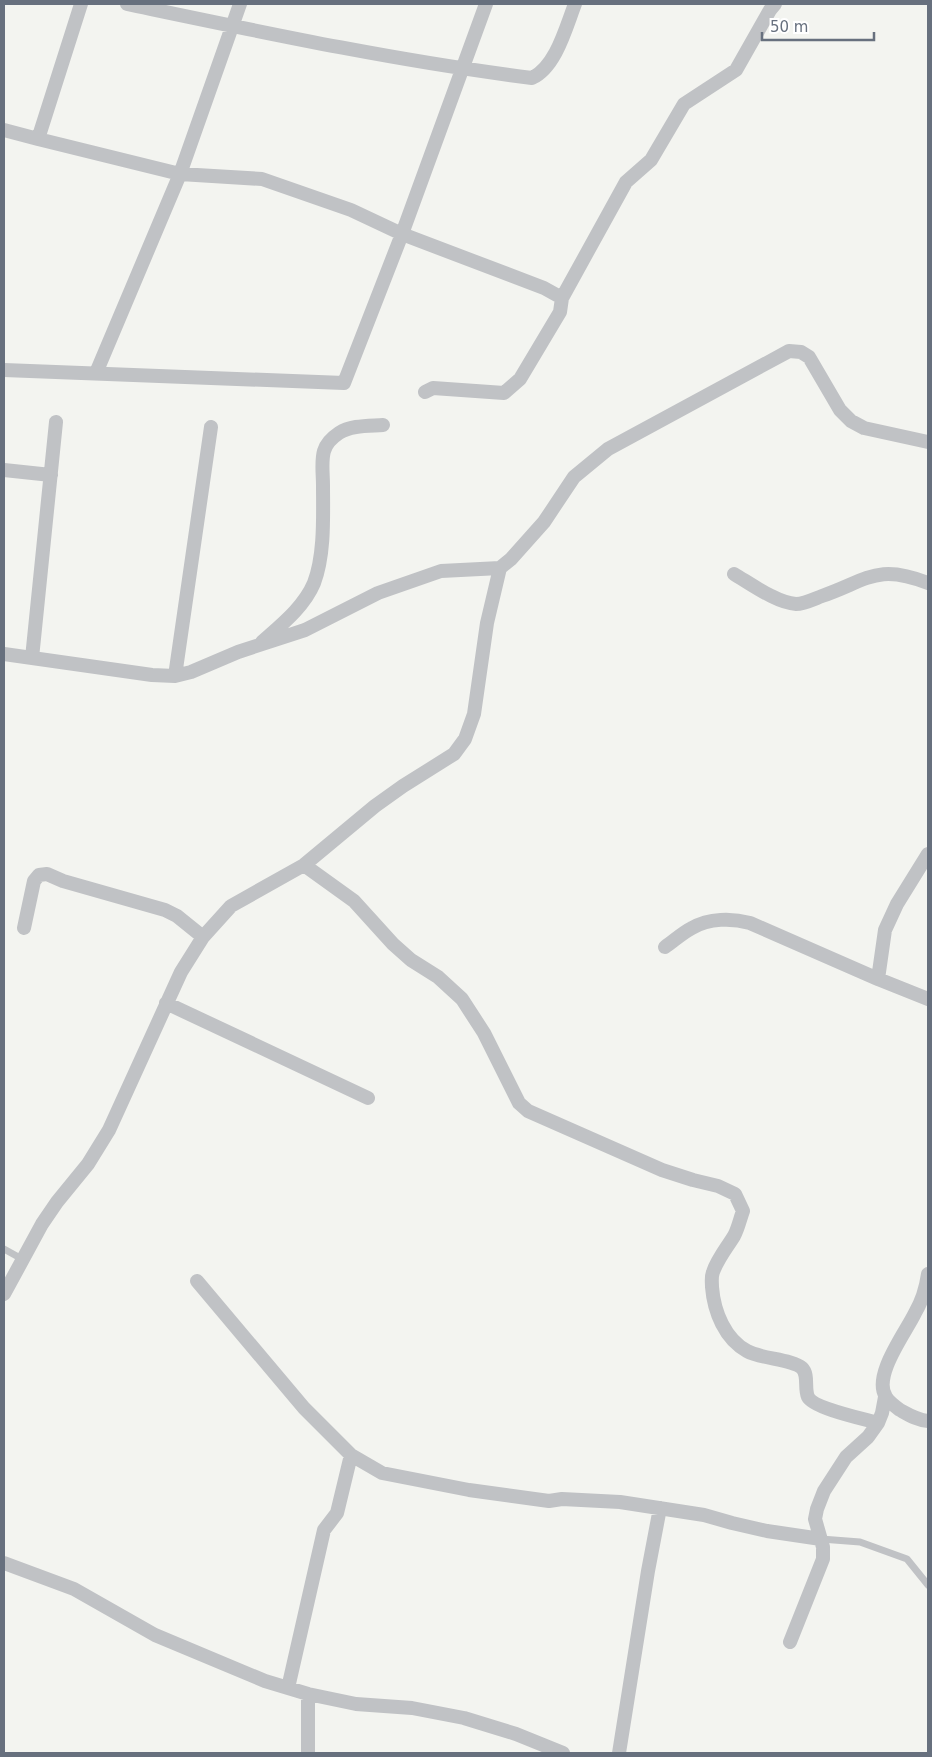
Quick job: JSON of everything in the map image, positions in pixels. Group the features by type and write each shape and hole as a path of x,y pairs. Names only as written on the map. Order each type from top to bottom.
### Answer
{"street":[{"path":"38,139 82,4"},
{"path":"127,4 461,69 532,78 541,74 553,58 575,4"},
{"path":"96,373 180,174 234,26 240,4"},
{"path":"4,370 344,383 402,234 486,4"},
{"path":"425,392 433,388 504,393 520,379 560,312 562,298 626,182 651,160 684,104 736,70 775,4"},
{"path":"4,130 180,174 262,179 351,210 402,234 544,288 562,298"},
{"path":"4,654 152,675 175,676 191,672 238,652 305,630 378,593 441,571 500,568 511,560 544,522 574,477 608,449 789,351 801,352 809,357 840,410 851,421 864,428 928,442"},
{"path":"32,658 56,422"},
{"path":"257,646 286,621 303,602 314,583 320,557 323,516 323,459 326,445 338,434 350,428 383,425"},
{"path":"175,676 210,427"},
{"path":"4,470 51,475"},
{"path":"4,1294 22,1259 57,1202 88,1164 109,1130 166,1003 203,937 231,906 304,864 375,806 454,754 465,739 474,714 487,623 500,568"},
{"path":"734,574 780,600 799,604 824,596 873,575 889,573 910,576 928,583"},
{"path":"878,979 884,930 928,854"},
{"path":"304,864 354,902 410,960 438,976 462,998 484,1033 520,1103 528,1111 662,1170 718,1186 735,1194 742,1211 735,1235 718,1257 712,1275 713,1297 719,1319 732,1340 748,1352 802,1368 806,1376 806,1391 809,1400 820,1406 878,1423"},
{"path":"24,928 34,881 39,875 47,874 62,881 165,910 177,916 203,937"},
{"path":"665,947 692,927 736,919 750,923 928,999"},
{"path":"166,1003 368,1098"},
{"path":"790,1642 823,1559 823,1547 815,1519 817,1509 824,1491 846,1457 868,1437 878,1423 885,1397 883,1387 887,1366 919,1305 928,1278"},
{"path":"196,1281 304,1408 351,1455 382,1473 469,1490 549,1501 562,1499 598,1500 660,1508 704,1515 767,1531 821,1539"},
{"path":"885,1397 912,1417 928,1421"},
{"path":"288,1688 324,1530 337,1514 351,1455"},
{"path":"619,1753 660,1508"},
{"path":"4,1563 74,1589 155,1635 266,1681 308,1694 356,1704 412,1708 464,1718 516,1734 563,1753"},
{"path":"308,1694 308,1753"}],"lane":[{"path":"4,1249 22,1259"},
{"path":"821,1539 860,1542 907,1560 928,1585"}]}
